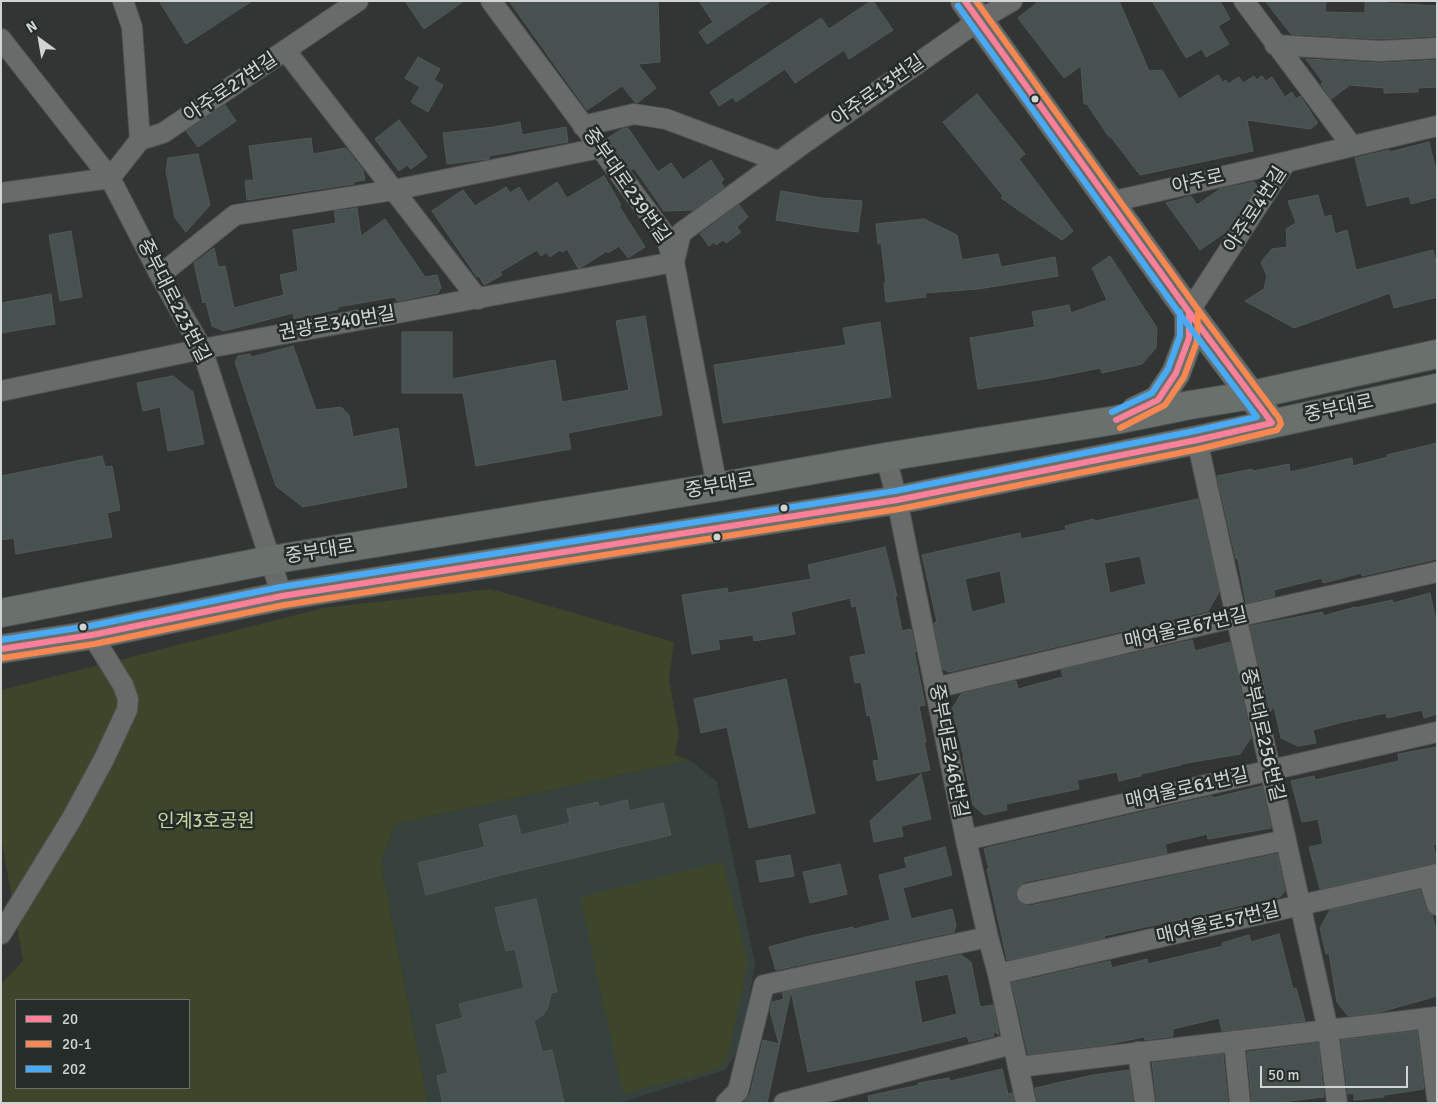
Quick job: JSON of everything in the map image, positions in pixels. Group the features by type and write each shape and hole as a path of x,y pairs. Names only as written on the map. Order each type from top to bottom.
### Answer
{"main road":[{"path":"1116,420 1158,400 1176,373 1189,338 1189,312"},
{"name":"중부대로","path":"1,613 271,560 1116,420 1252,395 1437,354"},
{"name":"중부대로","path":"1,649 92,634 282,596 897,500 1197,440 1437,388"}],"street":[{"path":"1,193 110,178 140,140 132,27 123,1"},
{"name":"아주로27번길","path":"140,140 163,133 358,1"},
{"name":"중부대로239번길","path":"490,1 665,236 674,262 717,487"},
{"path":"1012,1 972,11 1189,312 1272,423"},
{"path":"1244,1 1352,146"},
{"name":"아주로13번길","path":"674,262 681,233 778,162 972,11"},
{"name":"중부대로223번길","path":"1,39 110,178 202,349 282,596"},
{"path":"1275,45 1380,51 1437,48"},
{"path":"286,51 478,298"},
{"path":"583,126 634,114 666,119 778,162"},
{"name":"아주로4번길","path":"1189,312 1286,162 1437,126"},
{"path":"160,274 235,215 394,190 600,148"},
{"name":"아주로","path":"1110,202 1286,162"},
{"name":"권광로340번길","path":"1,391 202,349 674,262"},
{"name":"중부대로256번길","path":"1197,440 1328,1030 1336,1103"},
{"name":"중부대로246번길","path":"886,457 897,500 966,840 1026,1103"},
{"name":"매여울로67번길","path":"935,688 1437,572"},
{"path":"1,934 71,820 103,761 127,710 128,699 123,685 92,634"},
{"name":"매여울로61번길","path":"966,840 1437,732"},
{"path":"1027,894 1286,840"},
{"path":"1433,875 1437,905"},
{"name":"매여울로57번길","path":"998,974 1433,875"},
{"path":"726,1103 738,1091 764,985 988,937"},
{"path":"1018,1067 1432,1018 1437,1098"},
{"path":"1234,1041 1240,1103"},
{"path":"784,1103 1012,1044"},
{"path":"1138,1052 1145,1103"}],"shaded area":[{"path":"690,760 717,782 755,963 741,1047 725,1070 619,1103 428,1103 381,863 395,824"}],"green space":[{"name":"인계3호공원","path":"491,589 674,642 669,680 679,733 675,755 690,760 395,824 381,863 428,1103 1,1103 1,984 23,961 1,837 1,690 323,608"},
{"path":"723,861 748,962 727,1062 715,1070 623,1094 580,897"}],"building":[{"path":"159,1 252,1 186,44"},
{"path":"405,1 464,1 424,29"},
{"path":"509,1 658,1 660,62 638,64 656,88 637,103 622,86 587,110"},
{"path":"699,1 771,1 707,44 699,32 713,22"},
{"path":"873,1 893,30 849,59 844,50 795,83 785,69 736,102 733,97 719,106 710,92 821,18 829,29"},
{"path":"1039,1 1119,1 1149,71 1162,70 1179,99 1218,75 1223,82 1226,80 1228,84 1239,77 1243,83 1254,76 1256,80 1262,76 1266,81 1272,77 1285,97 1292,92 1296,99 1300,96 1318,123 1310,129 1247,120 1253,151 1140,175 1111,137 1109,137 1087,104 1084,104 1081,66 1064,78 1018,18"},
{"path":"1152,1 1220,1 1230,19 1218,26 1229,44 1206,57 1202,49 1186,58"},
{"path":"1265,1 1326,1 1325,12 1365,13 1365,1 1387,1 1387,3 1437,6 1437,36 1380,39 1291,34"},
{"path":"418,57 440,69 434,80 443,85 428,112 411,102 420,87 405,78"},
{"path":"1306,59 1379,63 1437,60 1437,87 1418,88 1418,92 1384,93 1384,88 1350,85 1331,99 1321,84 1323,82"},
{"path":"977,94 1025,154 1019,159 1073,231 1062,240 1001,198 1003,196 943,122"},
{"path":"225,105 236,121 198,147 186,131"},
{"path":"399,120 427,157 411,169 407,165 399,171 375,139"},
{"path":"520,122 522,135 566,127 568,142 489,156 489,159 447,164 443,133"},
{"path":"628,128 658,172 671,163 683,180 711,160 724,180 721,182 724,187 693,210 664,211 634,168 631,170 608,138 622,129"},
{"path":"311,138 313,154 346,148 363,170 365,180 353,182 354,184 247,200 245,181 254,180 249,146"},
{"path":"1429,142 1437,175 1437,197 1411,204 1409,196 1367,206 1355,158 1389,150 1390,152"},
{"path":"198,154 210,205 186,232 175,218 166,171 168,158"},
{"path":"604,176 621,205 619,206 645,247 628,258 619,246 578,268 567,249 562,252 560,250 550,257 547,252 541,256 537,250 500,272 502,275 484,285 432,211 463,190 475,206 506,187 510,193 519,187 528,202 557,182 567,198"},
{"path":"1254,182 1257,186 1226,232 1200,250 1166,203 1191,196 1197,205 1220,189"},
{"path":"781,191 822,198 862,201 858,232 776,220"},
{"path":"1318,195 1324,217 1331,215 1335,234 1347,230 1356,270 1433,250 1437,266 1437,297 1394,308 1390,293 1294,328 1245,301 1264,289 1267,276 1261,262 1272,249 1287,247 1286,229 1296,223 1288,201"},
{"path":"739,205 748,217 737,227 741,232 726,243 723,240 716,245 714,242 709,246 700,234"},
{"path":"357,208 361,236 385,219 425,277 437,275 441,288 438,293 397,301 395,297 337,307 338,309 294,319 293,313 224,331 212,326 206,302 203,303 194,263 214,248 218,267 225,266 234,308 284,295 280,275 298,271 293,230 336,223 334,211"},
{"path":"924,219 957,235 962,260 998,254 1001,267 1055,257 1058,276 978,289 925,293 926,297 886,302 884,283 886,283 881,243 878,244 876,224"},
{"path":"71,231 82,297 60,301 49,235"},
{"path":"1110,256 1157,328 1156,348 1142,364 1102,373 1100,368 1045,379 978,389 970,338 1035,327 1032,312 1069,305 1071,313 1107,300 1092,268"},
{"path":"51,294 55,324 1,333 1,303"},
{"path":"645,316 662,415 568,433 571,449 476,466 463,393 402,393 402,332 452,332 452,379 555,360 562,402 629,390 616,321"},
{"path":"880,322 891,397 723,423 714,365 846,345 843,328"},
{"path":"293,346 316,410 341,407 349,415 353,437 398,428 407,487 303,507 276,486 235,362 238,356 250,354 252,357"},
{"path":"173,376 193,392 204,444 168,451 160,407 143,411 137,383"},
{"path":"1437,443 1437,559 1362,576 1361,573 1323,583 1322,578 1274,590 1275,596 1246,603 1237,555 1236,559 1217,476 1289,464 1290,472 1352,458 1353,466 1388,457 1387,455"},
{"path":"102,456 105,467 112,466 120,510 107,513 112,537 16,554 14,538 1,540 1,476"},
{"path":"1198,499 1219,592 1208,611 949,672 943,669 934,623 937,622 922,555 1020,533 1021,539 1066,530 1065,526 1094,519 1095,521","holes":["1140,556 1146,584 1110,593 1104,563","1000,571 1006,603 972,612 965,579"]},
{"path":"885,547 897,596 895,596 902,631 911,629 916,652 914,650 925,705 919,706 930,770 877,781 873,761 879,760 870,715 867,716 861,682 855,683 850,657 866,654 856,606 852,607 850,598 791,612 795,634 754,641 753,635 718,640 720,649 692,654 682,595 727,588 728,593 811,579 808,565"},
{"path":"1430,593 1437,625 1437,714 1424,718 1422,710 1387,718 1386,713 1343,722 1313,730 1316,743 1298,746 1281,738 1274,706 1270,712 1250,626 1323,612 1323,616 1355,607 1392,600 1393,603"},
{"path":"1192,640 1195,651 1230,642 1251,738 1240,754 1181,764 1119,781 1117,772 1077,780 1079,789 1006,804 1007,810 984,815 973,805 952,709 961,694 1016,681 1018,689 1063,677 1061,670"},
{"path":"786,679 815,813 749,828 727,727 701,733 694,699"},
{"path":"1437,747 1437,844 1433,844 1437,862 1320,889 1309,847 1323,844 1318,819 1302,822 1291,781 1314,776 1315,780 1399,761 1398,754"},
{"path":"921,774 931,819 901,826 903,836 874,842 870,821"},
{"path":"1262,786 1271,828 1208,839 1207,834 1165,844 1167,853 1025,882 1019,886 1015,896 1019,902 1029,906 1277,854 1285,891 1280,897 1104,936 1105,938 1007,960 984,849"},
{"path":"627,800 629,811 663,803 671,835 505,874 426,895 418,863 485,847 479,824 516,815 521,835 570,823 567,809 598,802 599,807"},
{"path":"945,847 952,875 903,888 911,919 952,909 956,925 954,932 776,970 769,947 810,936 853,927 854,929 890,920 879,875 907,868 904,858"},
{"path":"790,855 794,876 760,882 756,861"},
{"path":"840,864 847,894 810,903 803,872"},
{"path":"1420,890 1426,909 1432,915 1437,933 1437,996 1380,1012 1348,1016 1337,1002 1329,953 1326,954 1320,928 1330,910"},
{"path":"536,899 557,992 551,993 548,1007 543,1015 534,1021 542,1052 552,1050 564,1103 443,1103 437,1076 448,1073 436,1025 463,1018 459,1004 524,988 515,949 506,951 495,908"},
{"path":"1279,934 1293,989 1296,988 1305,1021 1222,1031 1219,1018 1173,1029 1173,1036 1145,1040 1144,1037 1104,1045 1028,1054 1012,983 1110,961 1112,968 1147,959 1148,964 1223,946 1222,943 1249,935 1251,942"},
{"path":"961,955 971,962 980,1007 993,1005 999,1035 993,1031 994,1036 969,1042 967,1036 808,1072 791,991","holes":["948,974 957,1014 922,1023 914,981"]},
{"path":"791,991 767,1103 743,1103 750,1094 763,1040 779,1044 770,1011 772,1002 784,999 782,993"},
{"path":"1417,1031 1424,1089 1384,1095 1384,1097 1354,1100 1354,1093 1348,1094 1341,1040"},
{"path":"1318,1043 1324,1097 1273,1103 1252,1103 1247,1052"},
{"path":"1223,1054 1228,1103 1157,1103 1152,1063"},
{"path":"1002,1069 1008,1094 1012,1093 1014,1103 869,1103 868,1096 919,1085 918,1083 949,1078 950,1081"},
{"path":"1129,1070 1133,1103 1038,1103 1035,1088 1093,1075"}],"transit line":[{"name":"20","path":"1,649 92,635 282,596 897,500 1197,440 1272,423 1189,312 965,1"},
{"name":"20-1","path":"2,658 94,644 284,605 899,509 1199,449 1277,430 1281,424 1279,418 1196,307 976,1"},
{"name":"202","path":"1,640 90,626 281,587 895,491 1257,417 1182,317 958,6"},
{"name":"202","path":"1112,412 1152,393 1168,369 1180,336 1180,312"},
{"name":"20","path":"1116,420 1158,400 1176,373 1189,338 1189,312"},
{"name":"20-1","path":"1120,428 1165,405 1184,377 1197,341 1198,312"}]}
